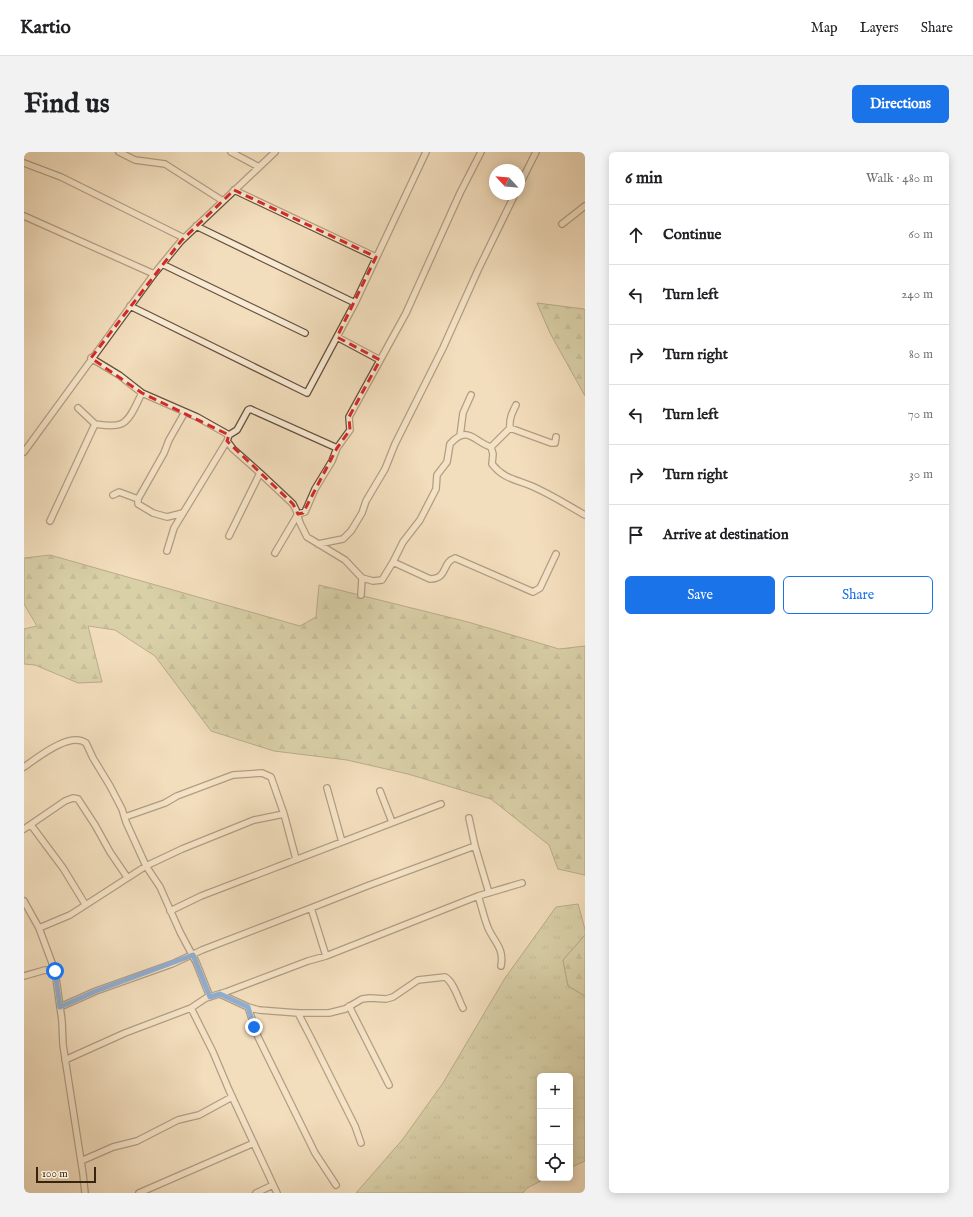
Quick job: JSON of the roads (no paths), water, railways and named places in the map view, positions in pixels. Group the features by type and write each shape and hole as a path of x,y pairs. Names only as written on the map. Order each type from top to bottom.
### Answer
{"street":[{"path":"119,152 134,160 165,164 223,201"},
{"path":"230,152 259,166"},
{"path":"24,452 91,358 162,264 196,226 275,152"},
{"path":"130,306 307,393 355,303 426,152"},
{"path":"275,553 298,514 305,512 315,488 332,461 337,448 350,430 349,417 406,313 460,193 481,152"},
{"path":"525,174 536,152"},
{"path":"24,163 61,178 184,238"},
{"path":"234,190 376,257"},
{"path":"318,544 343,539 352,531 362,513 366,501 385,469 395,444 443,348 478,270 512,200"},
{"path":"562,224 585,206"},
{"path":"24,216 154,274"},
{"path":"196,226 355,303"},
{"path":"162,264 305,333"},
{"path":"337,336 380,360"},
{"path":"91,358 119,375 142,393 185,412 228,438 233,449 293,504 307,537 345,560 362,578 373,581 382,580 403,542 420,520 436,489 437,475 447,462 450,444 460,436 469,435 491,447"},
{"path":"78,408 95,424 111,426 121,424 130,414 142,393"},
{"path":"460,436 463,412 471,395"},
{"path":"491,447 510,428 512,414 516,405"},
{"path":"167,551 174,528 228,438 237,430 246,411 250,409 337,448"},
{"path":"184,513 167,517 153,513 138,504 138,499 185,412"},
{"path":"50,522 95,424"},
{"path":"510,428 551,443 554,443 556,437"},
{"path":"491,447 493,454 492,464 500,473 512,480 529,485 585,515"},
{"path":"229,536 260,473"},
{"path":"113,495 119,492 138,499"},
{"path":"393,562 430,579 439,578 449,561 452,559 458,559 533,592 540,588 556,554"},
{"path":"361,595 362,578"},
{"path":"24,767 60,744 70,741 83,741 86,743 110,786 146,866 160,887 170,911 193,955 210,997"},
{"path":"124,816 164,803 177,796 233,775 262,773 271,777 284,814 296,859"},
{"path":"327,788 342,842"},
{"path":"380,791 392,822"},
{"path":"24,829 65,801 73,798 78,799 96,825 110,852 127,877"},
{"path":"170,911 200,896 441,804"},
{"path":"39,928 70,915 127,877 182,849 254,820 284,814"},
{"path":"469,818 475,846 489,893"},
{"path":"31,825 63,868 85,904"},
{"path":"60,1007 96,991 193,955 202,950 367,886 475,846"},
{"path":"66,1060 125,1033 191,1008 210,997 308,961 326,956 478,896 522,883"},
{"path":"478,896 490,931 501,950 501,966"},
{"path":"24,901 39,928 55,971 85,1193"},
{"path":"311,908 326,956"},
{"path":"24,976 45,970 55,971"},
{"path":"220,994 248,1007 259,1010 298,1014 329,1013 349,1006 362,999 386,999 393,997 418,980 445,977 453,986 463,1008"},
{"path":"349,1006 390,1085"},
{"path":"248,1007 258,1037 316,1153 336,1185"},
{"path":"191,1008 213,1052 277,1193"},
{"path":"298,1014 355,1126 361,1143"},
{"path":"81,1161 113,1148 137,1141 178,1120 199,1115 232,1096"},
{"path":"140,1193 254,1143"},
{"path":"256,1193 273,1185"}]}
